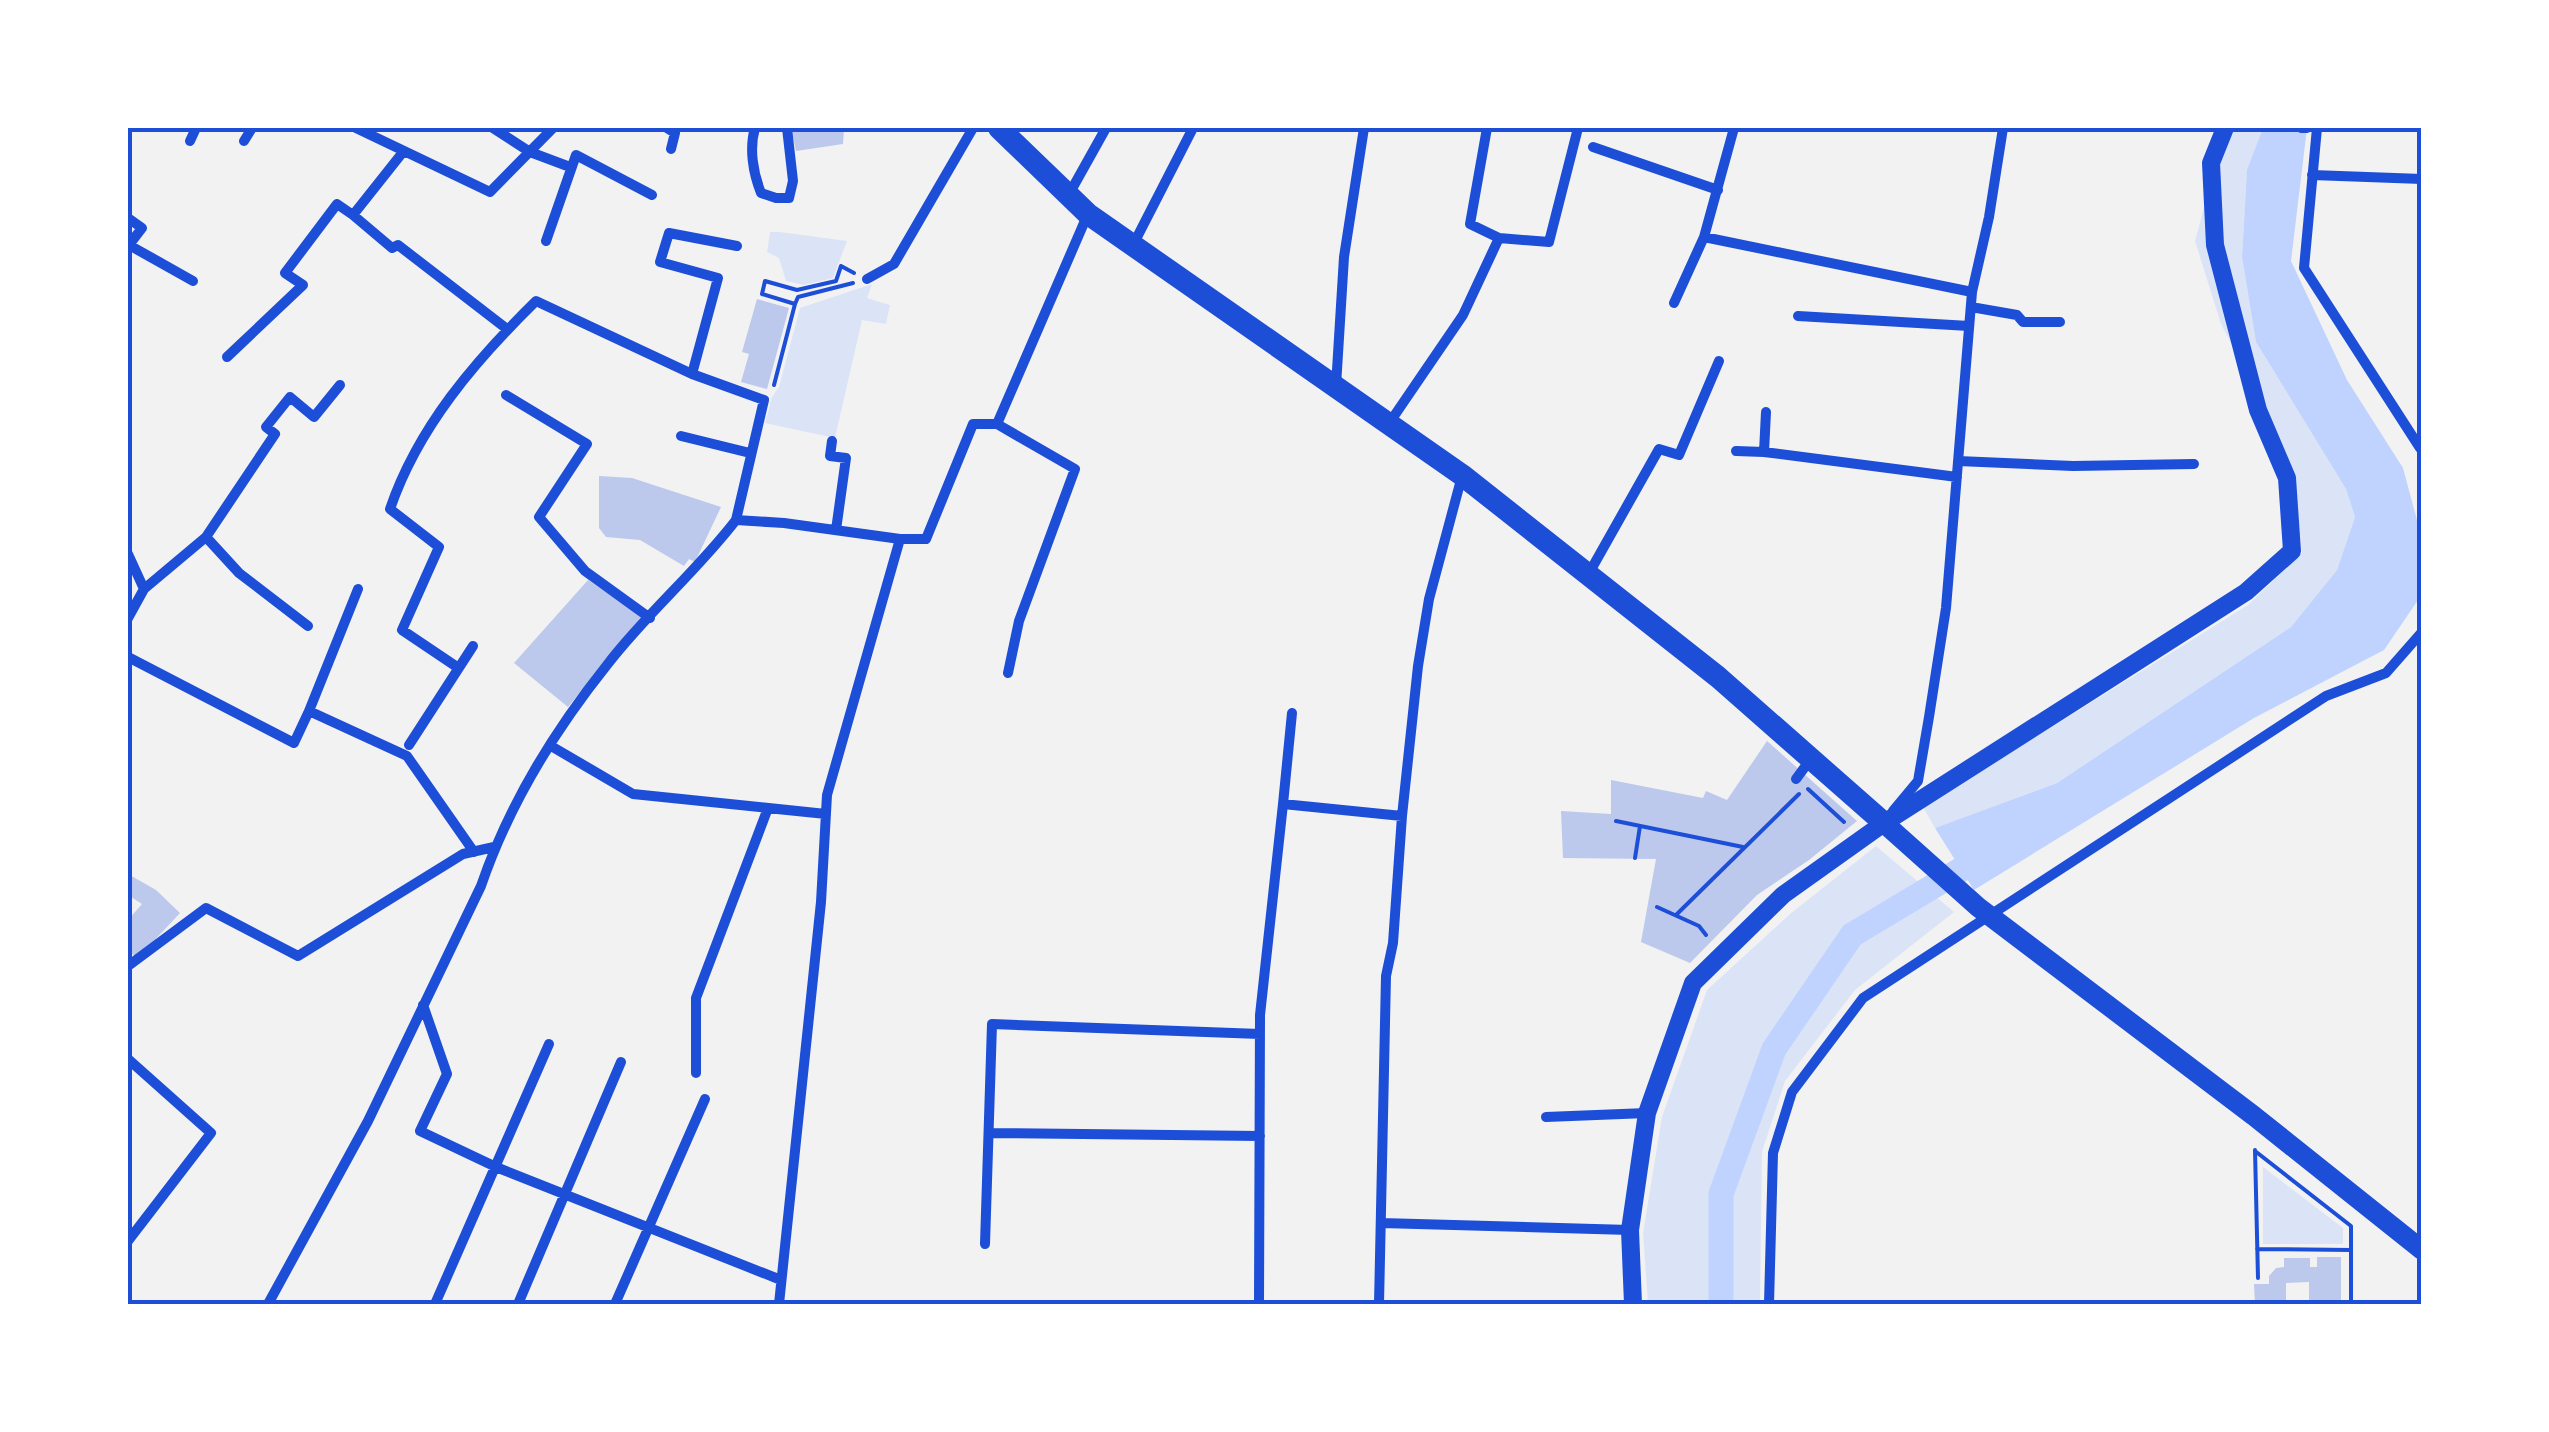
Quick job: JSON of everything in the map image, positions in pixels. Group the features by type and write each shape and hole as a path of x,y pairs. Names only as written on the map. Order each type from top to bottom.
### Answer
{"main road":[{"path":"999,128 1088,214 1462,476 1588,574 1718,677 1983,911 2254,1116 2422,1250"}],"street":[{"path":"190,140 196,128"},
{"path":"244,141 252,128"},
{"path":"356,128 490,192 553,128"},
{"path":"493,128 530,152 570,168"},
{"path":"668,128 675,133 672,148"},
{"path":"754,128 755,178 760,193 789,198 793,181 787,128"},
{"path":"867,280 894,264 973,128"},
{"path":"1068,196 1106,128"},
{"path":"1133,246 1193,128"},
{"path":"1336,387 1344,257 1364,128"},
{"path":"1487,128 1470,224 1498,238 1550,242 1578,128"},
{"path":"1674,302 1704,237 1734,128"},
{"path":"1884,824 1918,782 1946,608 1972,292 2003,128"},
{"path":"1633,1304 1630,1230 1646,1112 1693,983 1783,895 1884,824 2246,592 2292,552 2287,478 2258,410 2215,245 2210,163 2224,128"},
{"path":"2317,128 2304,268 2421,451"},
{"path":"1593,148 1718,190"},
{"path":"352,215 402,152"},
{"path":"546,241 576,155 652,195"},
{"path":"2312,176 2422,178"},
{"path":"226,357 303,285 285,273 337,204 392,248 398,245 507,329"},
{"path":"997,424 1088,214"},
{"path":"128,218 142,228 129,244 193,281"},
{"path":"692,374 718,278 660,262 669,232 737,246"},
{"path":"1704,237 1972,292"},
{"path":"1389,424 1462,315 1498,238"},
{"path":"268,1304 368,1121 480,886 494,847 551,746 607,664 736,520 764,400 692,374 536,301 440,408 390,509 439,547 402,630 457,667"},
{"path":"1971,307 2017,314 2023,322 2060,322"},
{"path":"1798,316 1970,326"},
{"path":"1588,574 1658,449 1679,455 1719,361"},
{"path":"128,618 144,589 206,537 275,434 266,426 290,398 314,417 340,384"},
{"path":"506,395 586,444 539,517 585,571 650,618"},
{"path":"1764,452 1766,412"},
{"path":"736,520 900,539 926,538 972,424 997,424 1075,469 1019,621 1008,673"},
{"path":"681,436 750,453"},
{"path":"832,440 830,456 846,458 836,530"},
{"path":"1736,451 1957,477"},
{"path":"1958,461 2073,466 2194,464"},
{"path":"1379,1304 1386,976 1393,943 1402,816 1418,666 1430,600 1462,476"},
{"path":"206,537 239,573 308,626"},
{"path":"779,1304 820,902 827,795 900,539"},
{"path":"128,554 144,589"},
{"path":"128,657 294,743 358,589"},
{"path":"1770,1304 1773,1153 1792,1092 1863,998 1983,911 2326,696 2386,672 2422,632"},
{"path":"409,745 472,646"},
{"path":"309,711 407,756 474,852"},
{"path":"1260,1304 1260,1034 1292,713"},
{"path":"551,746 632,794 826,814"},
{"path":"1796,779 1810,759"},
{"path":"1283,804 1402,816"},
{"path":"696,1073 696,998 768,808"},
{"path":"128,963 206,908 298,956 464,854 494,847"},
{"path":"423,1005 447,1074 420,1131 496,1166 781,1280"},
{"path":"985,1244 992,1024 1260,1034"},
{"path":"435,1304 549,1044"},
{"path":"128,1059 211,1133 128,1241"},
{"path":"518,1304 621,1062"},
{"path":"615,1304 705,1099"},
{"path":"1546,1117 1646,1112"},
{"path":"990,1133 1260,1136"},
{"path":"1380,1223 1630,1230"}],"path":[{"path":"797,294 836,281 841,266 867,280"},
{"path":"795,304 762,294 765,280 797,294 867,280"},
{"path":"773,390 797,294"},
{"path":"1676,916 1806,788"},
{"path":"1616,821 1746,848"},
{"path":"1635,858 1640,826"},
{"path":"1657,907 1699,926 1706,936"},
{"path":"2258,1278 2254,1151 2350,1226 2351,1304"},
{"path":"2257,1250 2350,1250"}],"shaded area":[{"path":"2233,128 2263,128 2247,171 2242,257 2256,342 2346,489 2355,517 2337,570 2291,627 2057,783 1935,828 1923,807 2248,605 2302,553 2294,476 2265,408 2221,324 2195,241 2216,163"},
{"path":"770,232 847,241 833,278 804,285 786,281 779,258 767,252"},
{"path":"872,284 867,298 890,305 886,324 862,320 835,438 765,423 800,308"},
{"path":"1876,846 1954,912 1855,990 1785,1081 1762,1152 1760,1304 1648,1304 1643,1233 1662,1117 1707,990 1790,914"},
{"path":"2263,1167 2343,1228 2343,1244 2263,1244"}],"water":[{"path":"2263,128 2307,128 2291,261 2347,380 2403,468 2421,535 2418,600 2384,650 2254,718 1974,890 1935,828 2057,783 2291,627 2337,570 2355,517 2346,489 2256,342 2242,257 2247,170"}],"building":[{"path":"791,128 844,128 843,144 796,151"},
{"path":"757,299 789,308 767,389 741,382 749,354 742,352"},
{"path":"599,476 632,478 721,507 695,562 689,559 684,566 640,540 606,537 599,528"},
{"path":"588,580 642,616 568,707 514,663"},
{"path":"1767,741 1857,821 1757,895 1690,963 1641,942 1656,859 1563,858 1561,811 1611,814 1611,780 1703,798 1706,791 1727,800"},
{"path":"128,874 156,890 180,913 137,959 128,949 128,920 142,904 128,895"},
{"path":"2317,1257 2341,1257 2341,1304 2309,1304 2309,1282 2286,1283 2286,1304 2255,1304 2254,1284 2269,1284 2269,1276 2276,1268 2284,1267 2284,1258 2310,1258 2310,1267 2317,1267"}],"waterway":[{"path":"1721,1304 1721,1194 1774,1049 1852,935 1987,854"}]}
